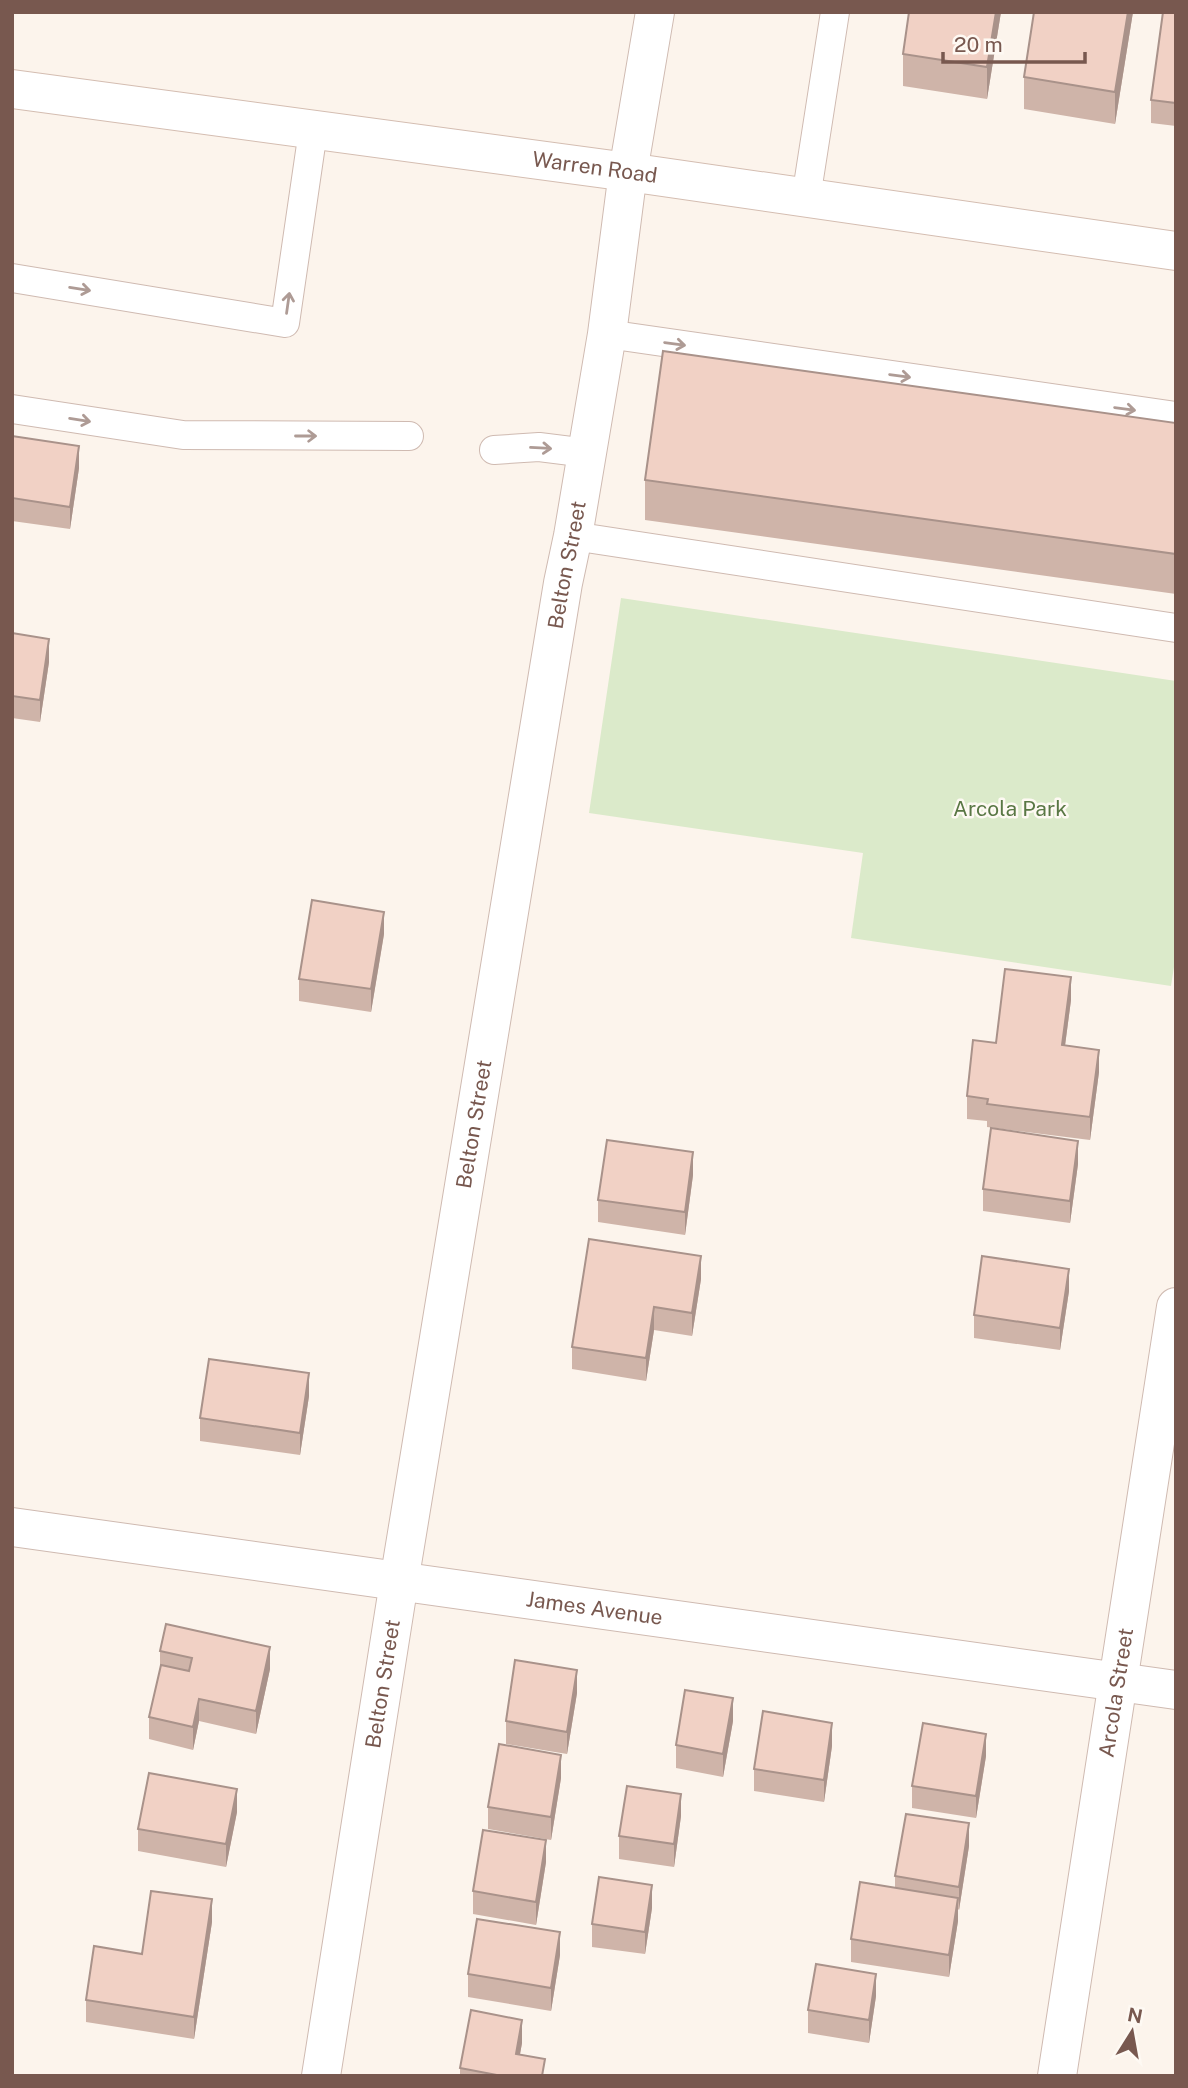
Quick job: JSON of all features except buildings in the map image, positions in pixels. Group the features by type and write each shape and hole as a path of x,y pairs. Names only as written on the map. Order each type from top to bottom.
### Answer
{"street":[{"name":"Belton Street","path":"321,2076 399,1582 561,596 607,334 628,172 655,12"},
{"name":"Warren Road","path":"12,89 628,172 1176,251"},
{"name":"Arcola Street","path":"1057,2076 1176,1307"},
{"name":"James Avenue","path":"12,1527 1176,1690"}],"lane":[{"path":"806,198 835,12"},
{"path":"12,278 285,323 313,131"},
{"path":"607,334 1176,416"},
{"path":"12,409 184,435 409,436"},
{"path":"494,450 539,447 587,453"},
{"path":"573,536 1176,628"}],"green space":[{"name":"Arcola Park","path":"621,598 1176,681 1176,954 1171,986 851,938 863,853 589,813"}]}
